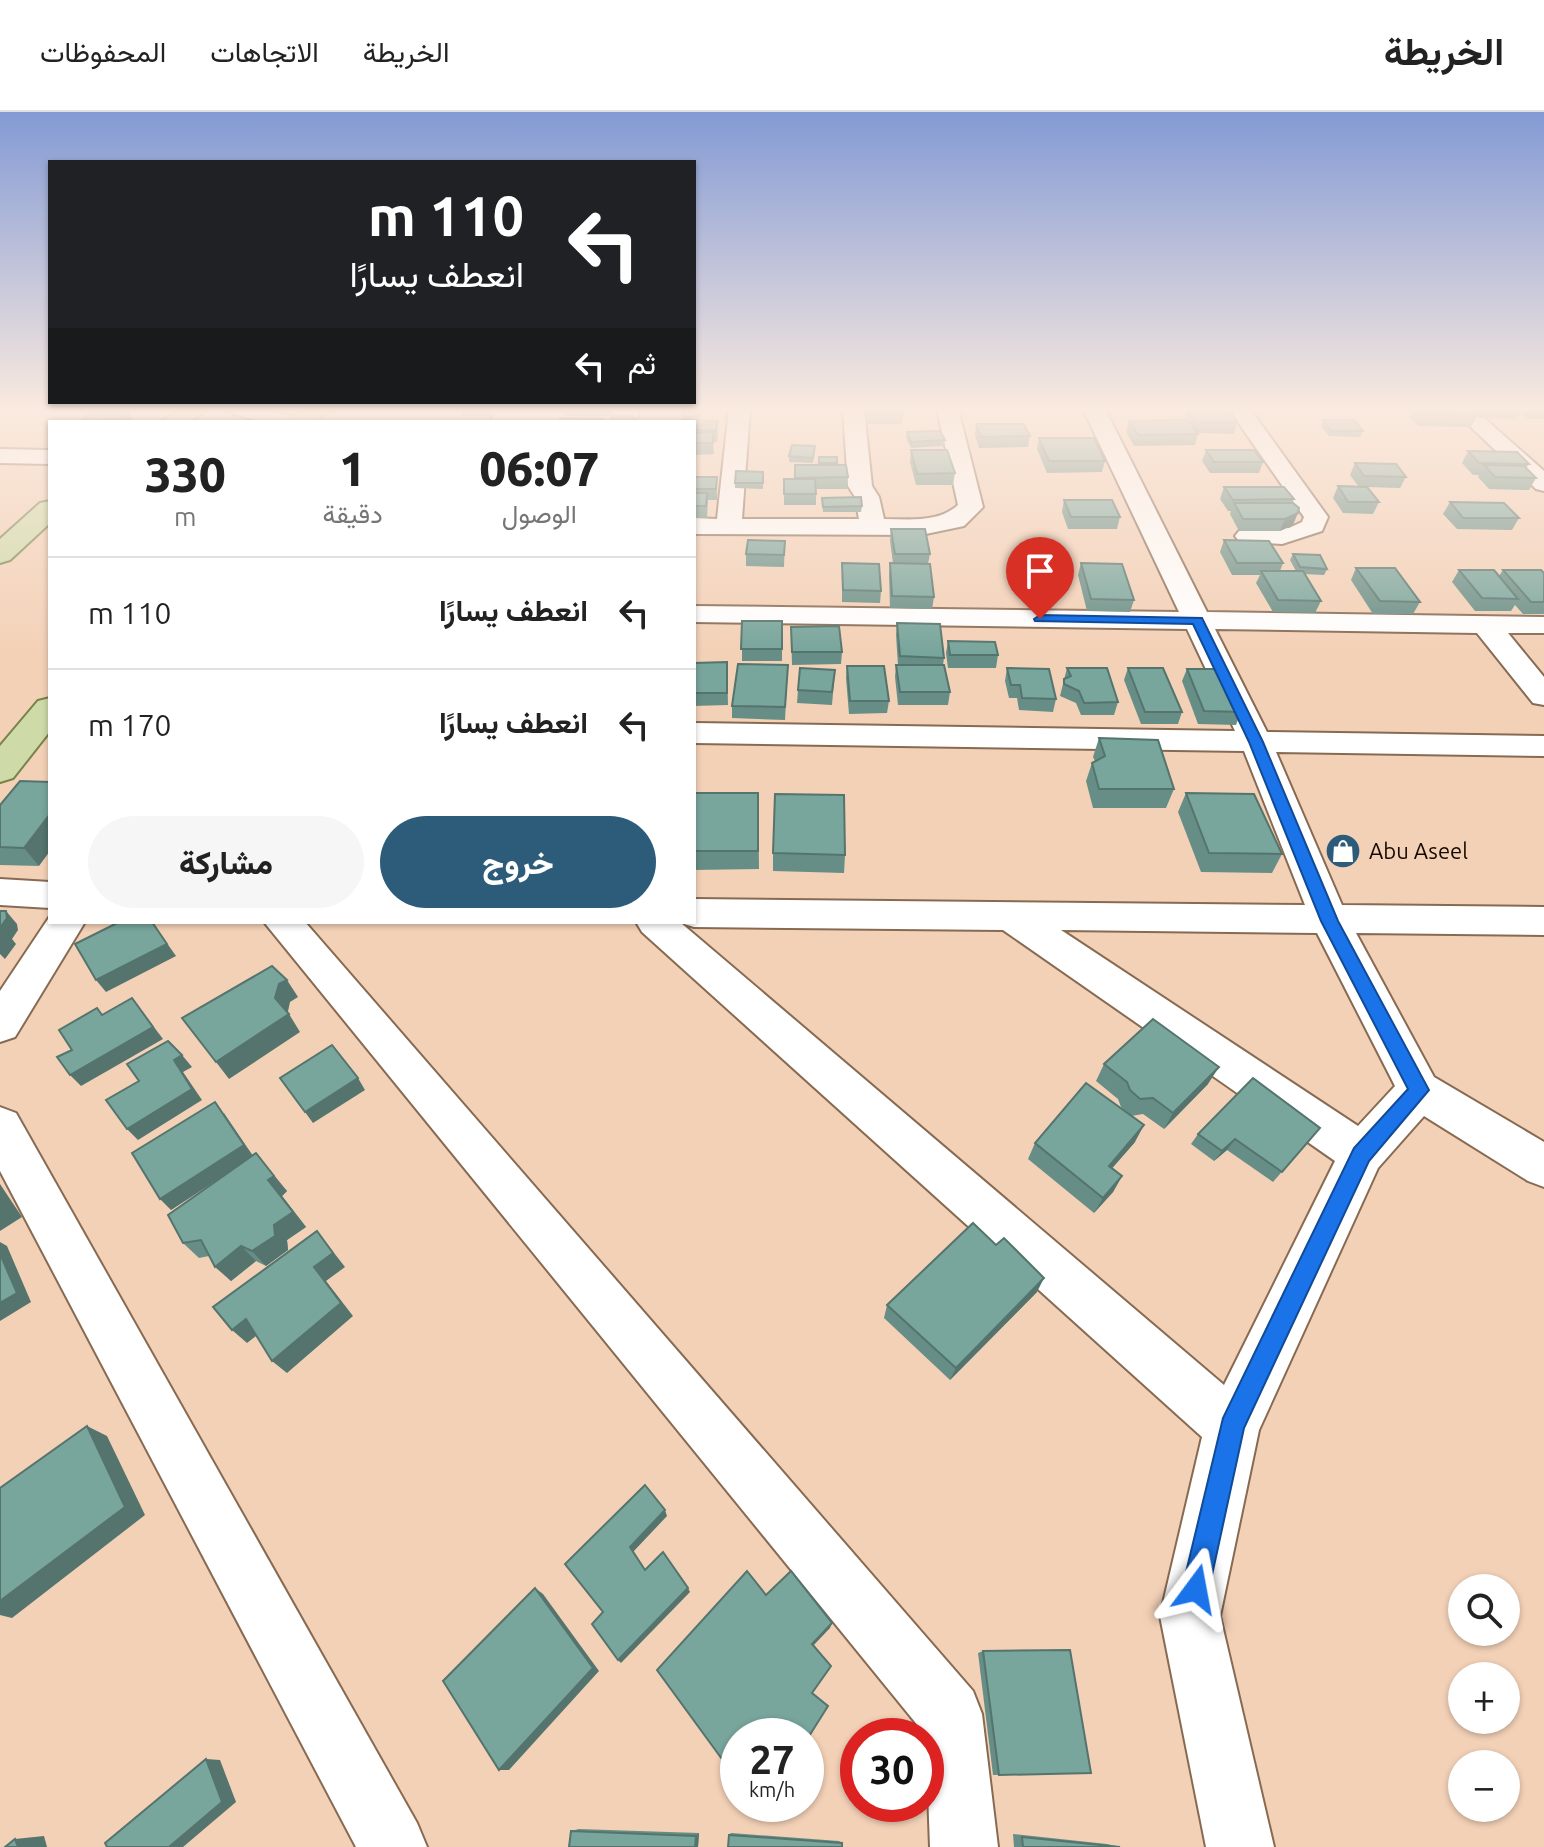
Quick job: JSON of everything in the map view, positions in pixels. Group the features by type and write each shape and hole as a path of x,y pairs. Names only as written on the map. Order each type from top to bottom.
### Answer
{"main road":[{"path":"0,554 48,511"},
{"path":"0,770 46,718"}],"street":[{"path":"729,526 732,490"},
{"path":"863,490 873,527"},
{"path":"696,526 921,527 955,521 971,507 967,490"},
{"path":"1133,490 1256,742 1330,921 1419,1090 1544,1166"},
{"path":"1248,536 1279,538 1299,534 1313,526 1316,517 1297,490"},
{"path":"696,614 1544,625"},
{"path":"1485,624 1544,696"},
{"path":"696,733 1544,746"},
{"path":"0,892 48,895"},
{"path":"696,913 1542,922"},
{"path":"1014,918 1362,1154"},
{"path":"0,1025 65,924"},
{"path":"285,924 950,1714 964,1847"},
{"path":"657,924 1232,1427"},
{"path":"1240,1847 1190,1616 1232,1427 1362,1154 1419,1090"},
{"path":"0,1127 393,1847"}],"building":[{"path":"784,490 816,490 816,494 784,494"},
{"path":"1226,490 1286,490 1294,499 1233,500"},
{"path":"1340,490 1369,490 1379,502 1348,502"},
{"path":"696,493 707,493 706,506 696,506"},
{"path":"861,497 862,506 823,507 822,498"},
{"path":"1064,500 1112,500 1120,517 1071,517"},
{"path":"1450,502 1504,503 1519,518 1463,518"},
{"path":"1234,503 1293,503 1299,508 1298,513 1285,519 1243,519"},
{"path":"891,529 925,529 930,554 895,554"},
{"path":"748,540 785,541 784,555 746,554"},
{"path":"1224,540 1269,541 1283,563 1237,563"},
{"path":"1293,554 1320,555 1327,569 1300,567"},
{"path":"842,563 879,564 881,591 843,590"},
{"path":"890,563 930,564 934,597 892,596"},
{"path":"1081,563 1122,564 1134,600 1091,599"},
{"path":"1356,568 1395,568 1420,602 1380,601"},
{"path":"1459,570 1494,570 1518,599 1482,598"},
{"path":"1503,570 1541,570 1544,573 1544,602 1531,602"},
{"path":"1261,571 1303,571 1321,601 1278,600"},
{"path":"742,621 782,621 782,649 741,649"},
{"path":"897,623 940,624 944,658 900,656"},
{"path":"839,626 842,652 792,652 791,627"},
{"path":"948,641 995,642 998,655 950,655"},
{"path":"727,662 727,693 696,693 696,663"},
{"path":"738,664 788,665 785,707 732,706"},
{"path":"896,665 944,665 950,692 900,692"},
{"path":"847,666 884,666 889,701 850,701"},
{"path":"800,668 835,670 832,692 798,690"},
{"path":"1007,668 1049,669 1056,699 1022,698 1020,685 1011,685"},
{"path":"1067,668 1107,668 1118,702 1084,703 1079,691 1064,684 1064,679 1071,676"},
{"path":"1128,668 1163,668 1182,712 1145,712"},
{"path":"1187,669 1223,669 1241,712 1204,711"},
{"path":"1099,738 1158,740 1174,789 1099,789 1092,763 1105,756"},
{"path":"20,781 48,782 48,817 24,848 0,847 0,805"},
{"path":"696,793 758,793 758,851 696,851"},
{"path":"1186,793 1254,794 1282,854 1209,853"},
{"path":"775,794 844,795 845,855 773,853"},
{"path":"0,911 6,911 7,918 0,928"},
{"path":"115,924 153,924 167,944 96,980 75,944"},
{"path":"272,966 287,980 279,984 275,998 289,1014 216,1062 182,1018"},
{"path":"132,998 153,1027 70,1075 57,1057 72,1050 59,1030 97,1008 102,1015"},
{"path":"1153,1019 1219,1067 1173,1113 1153,1098 1140,1099 1130,1090 1127,1082 1104,1064"},
{"path":"168,1041 182,1055 174,1060 192,1089 127,1129 106,1100 139,1081 127,1064"},
{"path":"332,1045 358,1078 305,1112 280,1078"},
{"path":"1253,1078 1320,1128 1282,1172 1235,1139 1222,1151 1198,1134"},
{"path":"1086,1083 1144,1125 1109,1166 1122,1176 1103,1198 1035,1143"},
{"path":"215,1102 244,1145 160,1199 132,1153"},
{"path":"256,1153 274,1176 268,1180 293,1212 274,1225 275,1236 252,1251 241,1246 215,1267 201,1240 183,1243 168,1215"},
{"path":"973,1223 996,1245 1004,1238 1044,1278 956,1368 887,1305"},
{"path":"317,1231 333,1253 314,1267 341,1303 272,1361 246,1319 232,1330 213,1307"},
{"path":"0,1254 17,1293 0,1303"},
{"path":"87,1426 125,1507 0,1601 0,1488"},
{"path":"645,1485 665,1510 630,1547 645,1570 663,1552 688,1588 618,1660 592,1624 603,1612 565,1564"},
{"path":"747,1571 766,1595 791,1571 832,1623 812,1644 831,1666 812,1693 828,1706 820,1718 720,1718 720,1756 657,1670"},
{"path":"535,1588 593,1668 499,1770 443,1681"},
{"path":"1070,1650 1091,1773 999,1775 983,1651"},
{"path":"206,1759 222,1802 169,1847 107,1847 105,1843"},
{"path":"571,1831 696,1836 695,1847 569,1847"},
{"path":"729,1835 842,1843 842,1847 728,1847"},
{"path":"1022,1837 1120,1847 1023,1847"},
{"path":"15,1839 18,1847 5,1847"}],"place":[{"name":"Abu Aseel","path":"1343,851"}],"route":[{"path":"1040,619 1197,621 1256,742 1330,921 1419,1090 1362,1154 1232,1427 1196,1589"}]}
